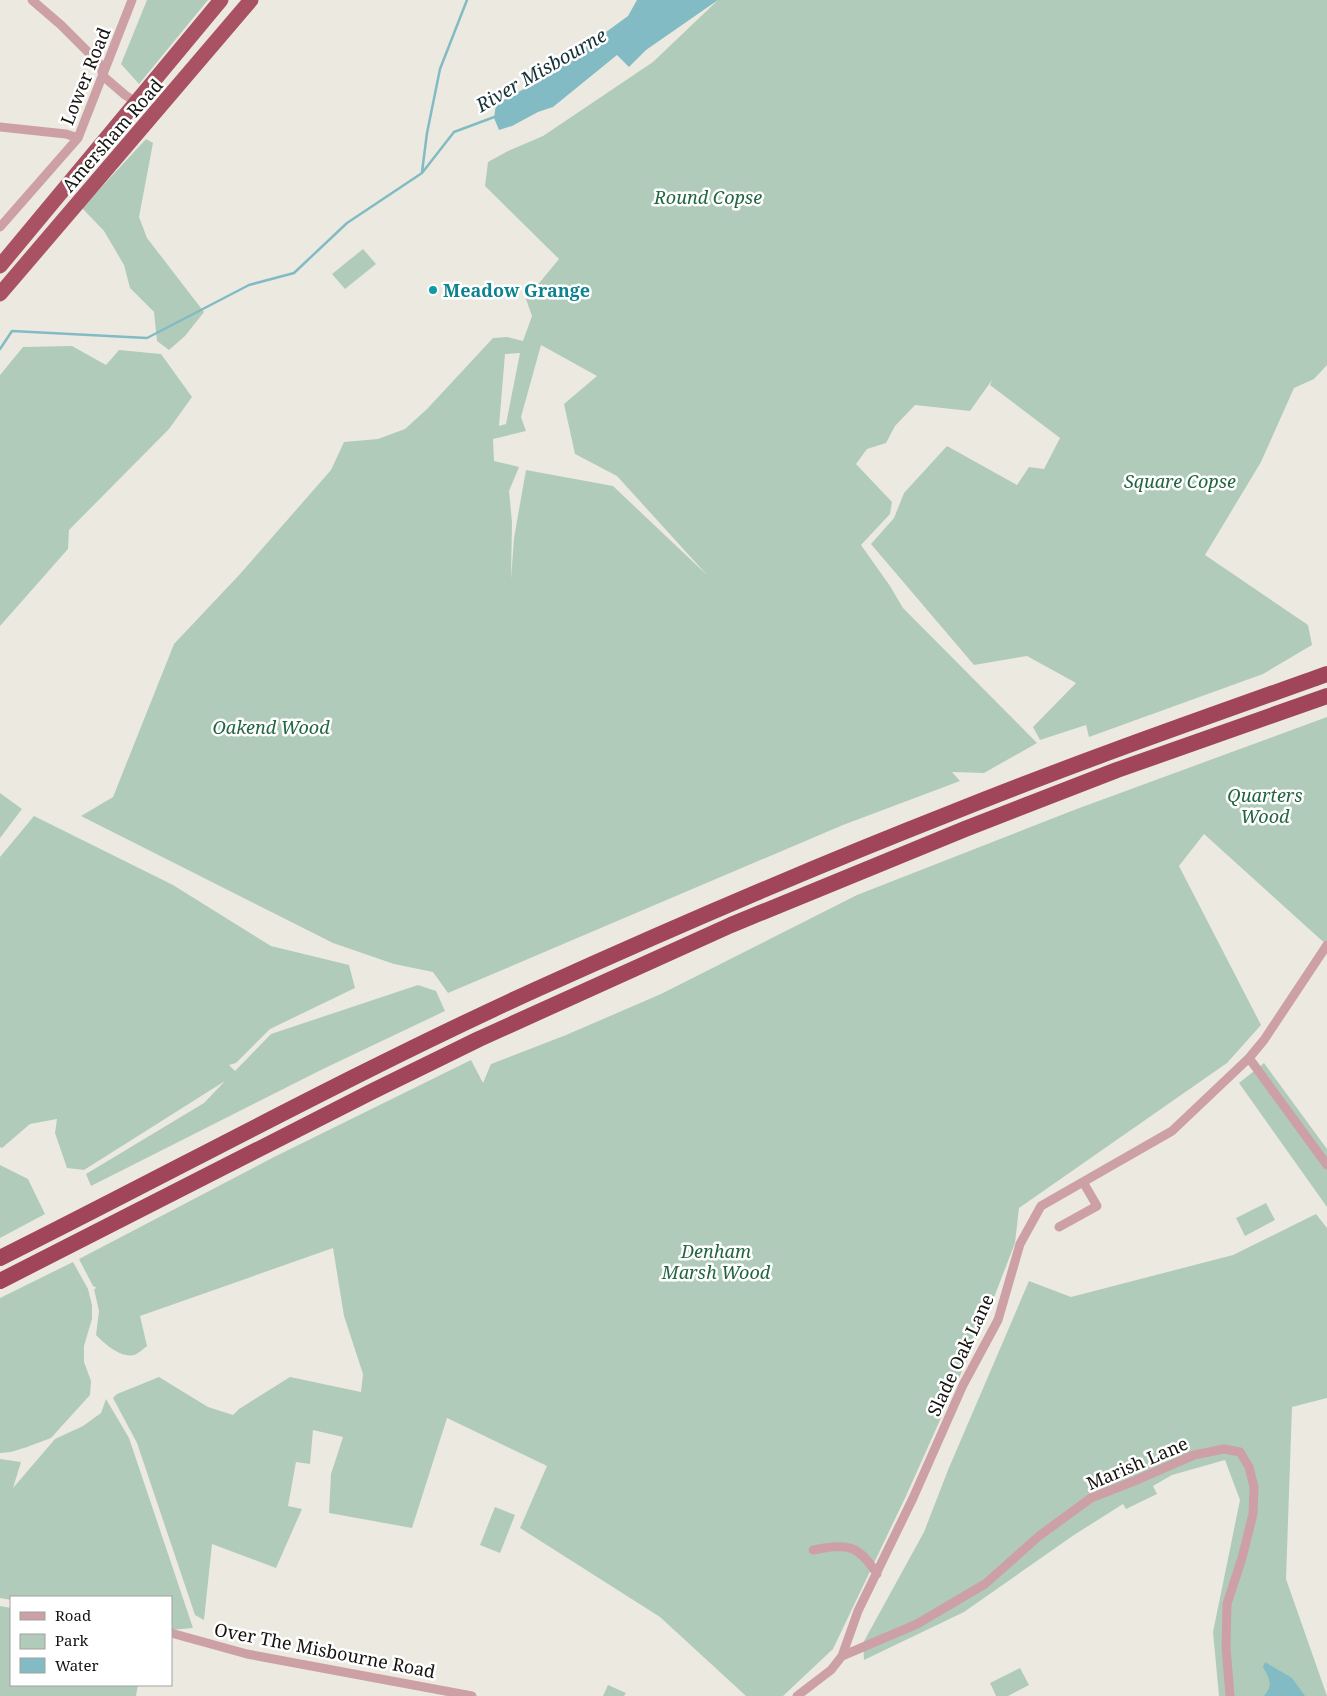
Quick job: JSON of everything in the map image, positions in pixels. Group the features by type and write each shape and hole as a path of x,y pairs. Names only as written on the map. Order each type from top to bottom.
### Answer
{"highway":[{"path":"0,266 221,0"},
{"name":"Amersham Road","path":"0,294 251,0"},
{"path":"0,1258 372,1068 533,991 720,908 948,814 1099,755 1327,674"},
{"path":"0,1281 381,1086 731,925 956,832 1108,773 1327,696"}],"street":[{"path":"32,0 44,8 100,64 103,76 136,102"},
{"name":"Lower Road","path":"0,227 78,138 132,0"},
{"path":"0,127 66,134 78,138"},
{"name":"Slade Oak Lane","path":"797,1696 831,1670 842,1656 858,1611 913,1498 963,1385 998,1320 1020,1244 1041,1206 1172,1131 1248,1058 1264,1040 1327,945"},
{"path":"1248,1058 1327,1165"},
{"path":"1059,1228 1097,1206 1083,1182"},
{"name":"Marish Lane","path":"842,1656 917,1624 984,1584 1039,1536 1091,1498 1194,1455 1224,1450 1240,1452 1249,1467 1254,1487 1253,1514 1242,1558 1227,1604 1226,1647 1230,1696"},
{"path":"813,1550 838,1545 853,1548 869,1562 877,1574"},
{"name":"Over The Misbourne Road","path":"172,1633 247,1654 472,1696"}],"green space":[{"path":"147,0 208,0 139,84 121,64"},
{"path":"718,0 1327,0 1327,365 1314,379 1294,388 1261,462 1205,555 1308,625 1312,645 1263,674 1089,737 1086,725 1040,740 1033,727 1076,683 1027,656 974,665 871,544 894,518 904,493 947,446 1017,485 1029,467 1044,469 1060,438 990,385 992,380 970,411 915,405 895,426 886,443 867,449 856,464 892,502 890,514 861,545 903,608 1037,743 984,773 952,772 960,781 843,825 448,993 433,972 394,964 333,943 81,816 113,797 174,644 240,574 331,470 344,442 378,439 405,429 427,409 493,338 507,337 523,341 532,316 526,299 559,259 485,186 488,162 543,136 653,62","holes":["541,345 597,376 564,404 575,454 617,476 707,575 613,486 526,470 514,538 511,579 512,522 509,491 519,467 494,461 493,439 526,431 521,417","520,353 506,424 499,426 505,354"]},
{"path":"146,139 153,143 139,217 147,238 204,312 185,336 169,350 157,341 154,312 130,288 124,265 104,231 82,208"},
{"path":"363,249 376,264 345,289 332,274"},
{"path":"72,346 106,365 119,350 161,354 192,397 169,429 69,530 68,549 0,626 0,375 23,347"},
{"name":"Denham Marsh Wood","path":"1327,717 1327,940 1325,943 1319,938 1204,834 1179,866 1261,1025 1227,1063 1019,1208 1015,1243 988,1313 906,1496 833,1649 783,1696 746,1696 660,1617 520,1528 547,1466 447,1418 412,1528 329,1513 331,1474 343,1437 313,1430 310,1464 296,1462 288,1506 302,1509 276,1568 212,1544 204,1620 195,1615 137,1443 113,1398 117,1394 159,1377 208,1407 233,1415 239,1409 290,1377 361,1392 363,1374 344,1316 333,1248 140,1316 147,1346 139,1353 129,1355 113,1350 96,1335 99,1311 94,1289 97,1288 93,1286 79,1259 274,1157 471,1060 483,1083 491,1064 566,1035 661,994 857,895 1074,810"},
{"path":"0,793 22,809 0,838"},
{"path":"34,816 173,885 271,946 349,965 355,988 270,1029 236,1063 229,1065 235,1071 271,1034 418,985 436,991 445,1011 323,1069 91,1186 86,1174 204,1103 225,1081 84,1170 67,1168 55,1133 57,1119 30,1124 2,1148 0,1147 0,857"},
{"path":"1264,1063 1327,1149 1327,1207 1239,1083"},
{"path":"0,1165 28,1179 45,1214 0,1238"},
{"path":"1266,1203 1275,1220 1245,1236 1236,1218"},
{"path":"1316,1214 1327,1228 1327,1398 1292,1407 1286,1579 1327,1696 1219,1696 1213,1632 1240,1500 1225,1460 1172,1475 1153,1486 1157,1494 1126,1509 1123,1504 1074,1535 964,1612 864,1660 863,1643 924,1532 948,1470 1029,1281 1071,1297 1233,1255"},
{"path":"73,1262 88,1289 92,1305 92,1319 84,1346 84,1362 91,1381 90,1395 51,1438 11,1452 0,1453 0,1298"},
{"path":"106,1399 129,1438 193,1628 172,1630 172,1596 10,1596 10,1600 0,1598 0,1459 21,1462 13,1488 55,1439 83,1426 101,1413"},
{"path":"495,1507 515,1515 500,1553 480,1545"},
{"path":"0,1606 10,1608 10,1686 138,1686 136,1696 0,1696"},
{"path":"1020,1668 1029,1685 1008,1696 996,1696 990,1683"},
{"path":"608,1685 626,1693 624,1696 603,1696"}],"water":[{"path":"637,0 718,0 646,50 629,67 617,55 553,107 499,130 494,118 496,104 539,81 628,16"},
{"path":"1265,1662 1292,1678 1305,1696 1264,1696 1270,1685 1269,1678 1263,1667"}],"waterway":[{"path":"422,172 427,133 440,69 467,0"},
{"name":"River Misbourne","path":"0,349 12,331 147,338 249,285 294,273 347,223 422,173 454,132 497,116"}],"place":[{"name":"Meadow Grange","path":"433,290"}],"park label":[{"name":"Round Copse","path":"708,197"},
{"name":"Square Copse","path":"1180,481"},
{"name":"Oakend Wood","path":"271,727"},
{"name":"Quarters Wood","path":"1265,805"}]}
